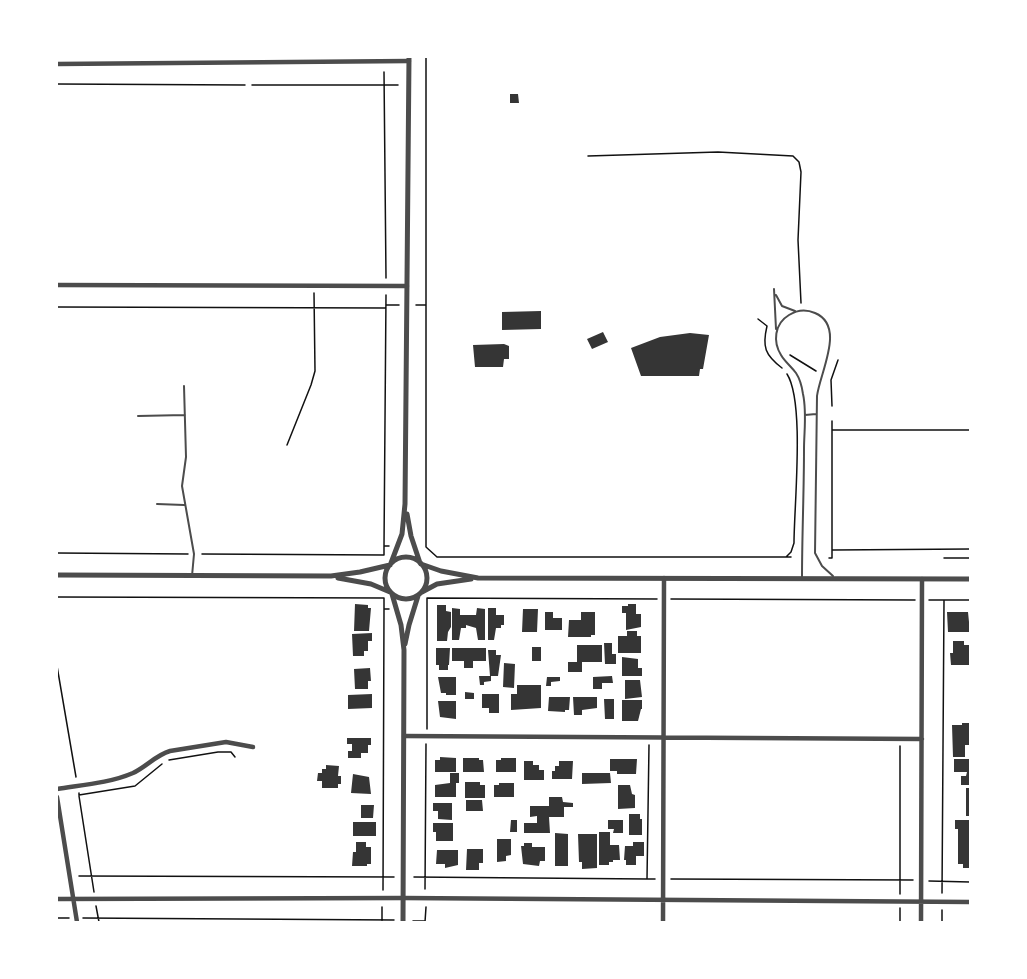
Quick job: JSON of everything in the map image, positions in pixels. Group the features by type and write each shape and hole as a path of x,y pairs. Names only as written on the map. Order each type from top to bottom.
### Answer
{"street":[{"path":"254,57 254,63"},
{"path":"57,64 409,59 405,504 402,534 385,580 392,593 401,625 404,650 403,922"},
{"path":"57,285 407,286"},
{"path":"404,650 411,617 427,579 411,536 405,504"},
{"path":"57,575 331,576 360,572 406,557 441,572 478,578"},
{"path":"331,576 371,584 406,599 437,584 478,578 970,579"},
{"path":"663,922 664,578"},
{"path":"921,922 922,579"},
{"path":"404,736 922,739"},
{"path":"57,789 121,777 170,751 228,742 253,747"},
{"path":"57,797 77,920"},
{"path":"57,899 403,898 970,902"}],"lane":[{"path":"802,578 805,403 797,375 777,348 774,290 782,306 789,310 818,314 829,327 831,344 817,396 815,553 822,566 835,578"},
{"path":"776,334 783,320 799,311"},
{"path":"184,386 186,457 182,486 194,554 192,576"},
{"path":"804,415 816,414"},
{"path":"138,416 185,415"},
{"path":"157,504 184,505"}],"path":[{"path":"426,57 426,547 437,557 790,558"},
{"path":"57,553 384,555 386,286 384,72"},
{"path":"57,84 244,85"},
{"path":"252,85 398,85"},
{"path":"588,156 718,152 793,156 799,162 801,172 798,240 799,311"},
{"path":"287,445 314,375 314,286"},
{"path":"57,307 386,308"},
{"path":"758,319 767,326 764,339 768,356 787,372 795,394 794,543 791,552 786,557"},
{"path":"788,353 808,368 822,373"},
{"path":"832,406 831,380 838,360"},
{"path":"829,558 832,558 832,421"},
{"path":"832,430 970,430"},
{"path":"384,546 393,546"},
{"path":"832,550 970,549"},
{"path":"944,558 970,558"},
{"path":"57,597 384,598 382,892"},
{"path":"426,730 427,598 970,600"},
{"path":"942,922 944,600"},
{"path":"384,609 393,609"},
{"path":"57,666 76,777"},
{"path":"647,879 649,738"},
{"path":"900,739 900,922"},
{"path":"425,891 426,743"},
{"path":"99,922 79,794 135,786 169,760 218,752 230,752 236,757"},
{"path":"70,876 394,877"},
{"path":"414,877 970,882"},
{"path":"382,906 382,921"},
{"path":"414,921 425,921 426,907"},
{"path":"57,918 77,920 98,917 182,920 394,920"},
{"path":"676,922 831,922"}],"building":[{"path":"510,94 518,94 519,103 510,103"},
{"path":"541,311 541,329 502,330 502,312"},
{"path":"603,332 608,342 592,349 587,339"},
{"path":"690,333 709,335 703,369 700,369 699,376 641,376 631,348 660,337"},
{"path":"504,344 509,346 509,359 504,359 503,367 475,367 473,345"},
{"path":"355,604 368,605 368,608 371,608 369,631 354,631"},
{"path":"628,604 636,604 636,614 641,614 641,627 626,630 626,613 622,613 622,606 628,606"},
{"path":"437,605 446,605 446,611 451,612 451,627 447,641 437,641"},
{"path":"452,608 460,609 460,615 476,615 477,608 485,609 485,640 478,640 476,628 466,625 466,628 461,628 459,640 452,640"},
{"path":"488,608 496,608 496,615 504,615 504,625 496,628 494,640 488,640"},
{"path":"523,609 538,609 537,632 522,632"},
{"path":"545,612 553,612 553,618 562,618 562,630 545,630"},
{"path":"581,612 595,612 595,635 568,637 569,620 581,620"},
{"path":"947,612 968,612 970,632 948,632"},
{"path":"627,631 637,631 637,636 641,636 641,653 618,653 618,636 627,636"},
{"path":"372,633 372,641 368,641 368,651 364,651 364,656 353,656 352,634"},
{"path":"953,641 964,641 964,645 970,645 970,665 951,665 950,653 953,653"},
{"path":"604,643 612,643 612,654 616,654 616,664 605,664"},
{"path":"577,645 602,645 602,662 582,662 582,672 568,672 568,662 577,662"},
{"path":"532,647 541,647 541,661 532,661"},
{"path":"436,648 450,648 448,670 439,670 439,665 436,665"},
{"path":"452,648 486,648 486,661 473,661 473,668 464,668 464,661 452,661"},
{"path":"488,650 496,650 496,655 501,655 498,676 490,676"},
{"path":"622,657 638,659 638,668 642,668 642,676 622,676"},
{"path":"504,663 515,664 514,688 503,687"},
{"path":"370,668 371,681 368,681 368,689 355,689 354,669"},
{"path":"479,676 491,676 491,681 480,685"},
{"path":"612,676 613,683 602,683 602,689 593,689 593,677"},
{"path":"438,677 456,677 456,695 441,693"},
{"path":"547,677 560,677 560,681 551,682 551,686 546,686"},
{"path":"625,680 640,680 642,697 625,699"},
{"path":"517,685 541,685 541,708 511,710 511,694 517,694"},
{"path":"465,692 474,693 474,699 465,699"},
{"path":"372,694 372,708 348,709 348,695"},
{"path":"482,694 499,694 499,713 489,713 489,708 482,708"},
{"path":"549,697 570,697 569,710 565,712 548,711"},
{"path":"573,697 597,697 597,708 582,710 582,715 574,715"},
{"path":"604,699 614,699 614,719 605,719"},
{"path":"622,700 642,700 638,721 622,721"},
{"path":"438,701 456,701 456,719 440,717"},
{"path":"962,723 970,723 970,745 965,745 965,757 953,757 952,725 962,725"},
{"path":"347,738 371,738 368,753 361,753 361,758 348,758 348,751 352,751 352,744 347,744"},
{"path":"440,757 456,758 456,772 435,772 435,760 440,760"},
{"path":"463,758 483,760 484,772 463,772"},
{"path":"501,758 516,758 516,772 496,772 496,760 501,760"},
{"path":"610,759 637,759 636,774 617,774 617,771 610,771"},
{"path":"954,759 970,759 970,785 961,785 961,776 966,776 967,772 954,772"},
{"path":"524,761 533,761 533,765 539,765 539,770 544,770 544,780 524,780"},
{"path":"559,761 573,761 572,779 552,779 552,771 555,771 555,766 559,766"},
{"path":"326,765 339,766 338,776 341,776 341,784 338,784 338,788 322,788 322,781 317,781 318,773 326,769"},
{"path":"450,773 459,773 456,797 435,797 435,785 450,783"},
{"path":"582,773 610,773 611,783 582,784"},
{"path":"353,774 369,777 371,794 351,793"},
{"path":"465,782 480,782 480,785 485,785 485,798 465,798"},
{"path":"499,783 514,783 514,797 494,797 494,785 499,785"},
{"path":"618,785 630,785 632,794 635,795 635,808 618,809"},
{"path":"966,788 970,788 970,816 966,816"},
{"path":"549,797 562,797 563,802 573,803 573,807 564,807 564,817 549,817 550,833 524,833 524,823 537,823 537,816 530,817 530,806 549,806"},
{"path":"466,800 482,800 483,811 466,811"},
{"path":"433,803 452,803 452,820 438,819 438,811 433,811"},
{"path":"361,805 374,805 373,818 361,818"},
{"path":"629,814 640,814 642,835 629,835"},
{"path":"511,820 517,820 517,832 510,832"},
{"path":"608,820 623,820 623,833 613,833 614,829 608,829"},
{"path":"955,820 970,820 970,868 963,868 963,864 958,864 958,829 955,829"},
{"path":"353,822 376,822 376,836 353,836"},
{"path":"433,823 453,823 453,841 436,841"},
{"path":"599,832 610,832 610,845 619,845 620,860 613,860 609,862 609,865 599,865"},
{"path":"555,833 568,834 568,866 555,866"},
{"path":"578,834 597,834 597,868 582,869 582,862 579,862"},
{"path":"497,839 511,839 511,855 506,856 506,861 497,862"},
{"path":"356,842 366,842 366,847 371,847 371,864 352,866"},
{"path":"633,842 644,842 644,856 636,856 636,865 626,865 625,846 633,846"},
{"path":"524,843 532,843 532,847 545,847 545,861 540,861 539,866 523,864 521,846 524,846"},
{"path":"467,849 483,849 483,863 479,863 479,870 466,870"},
{"path":"437,850 458,850 458,865 445,868 445,864 436,864"}]}
